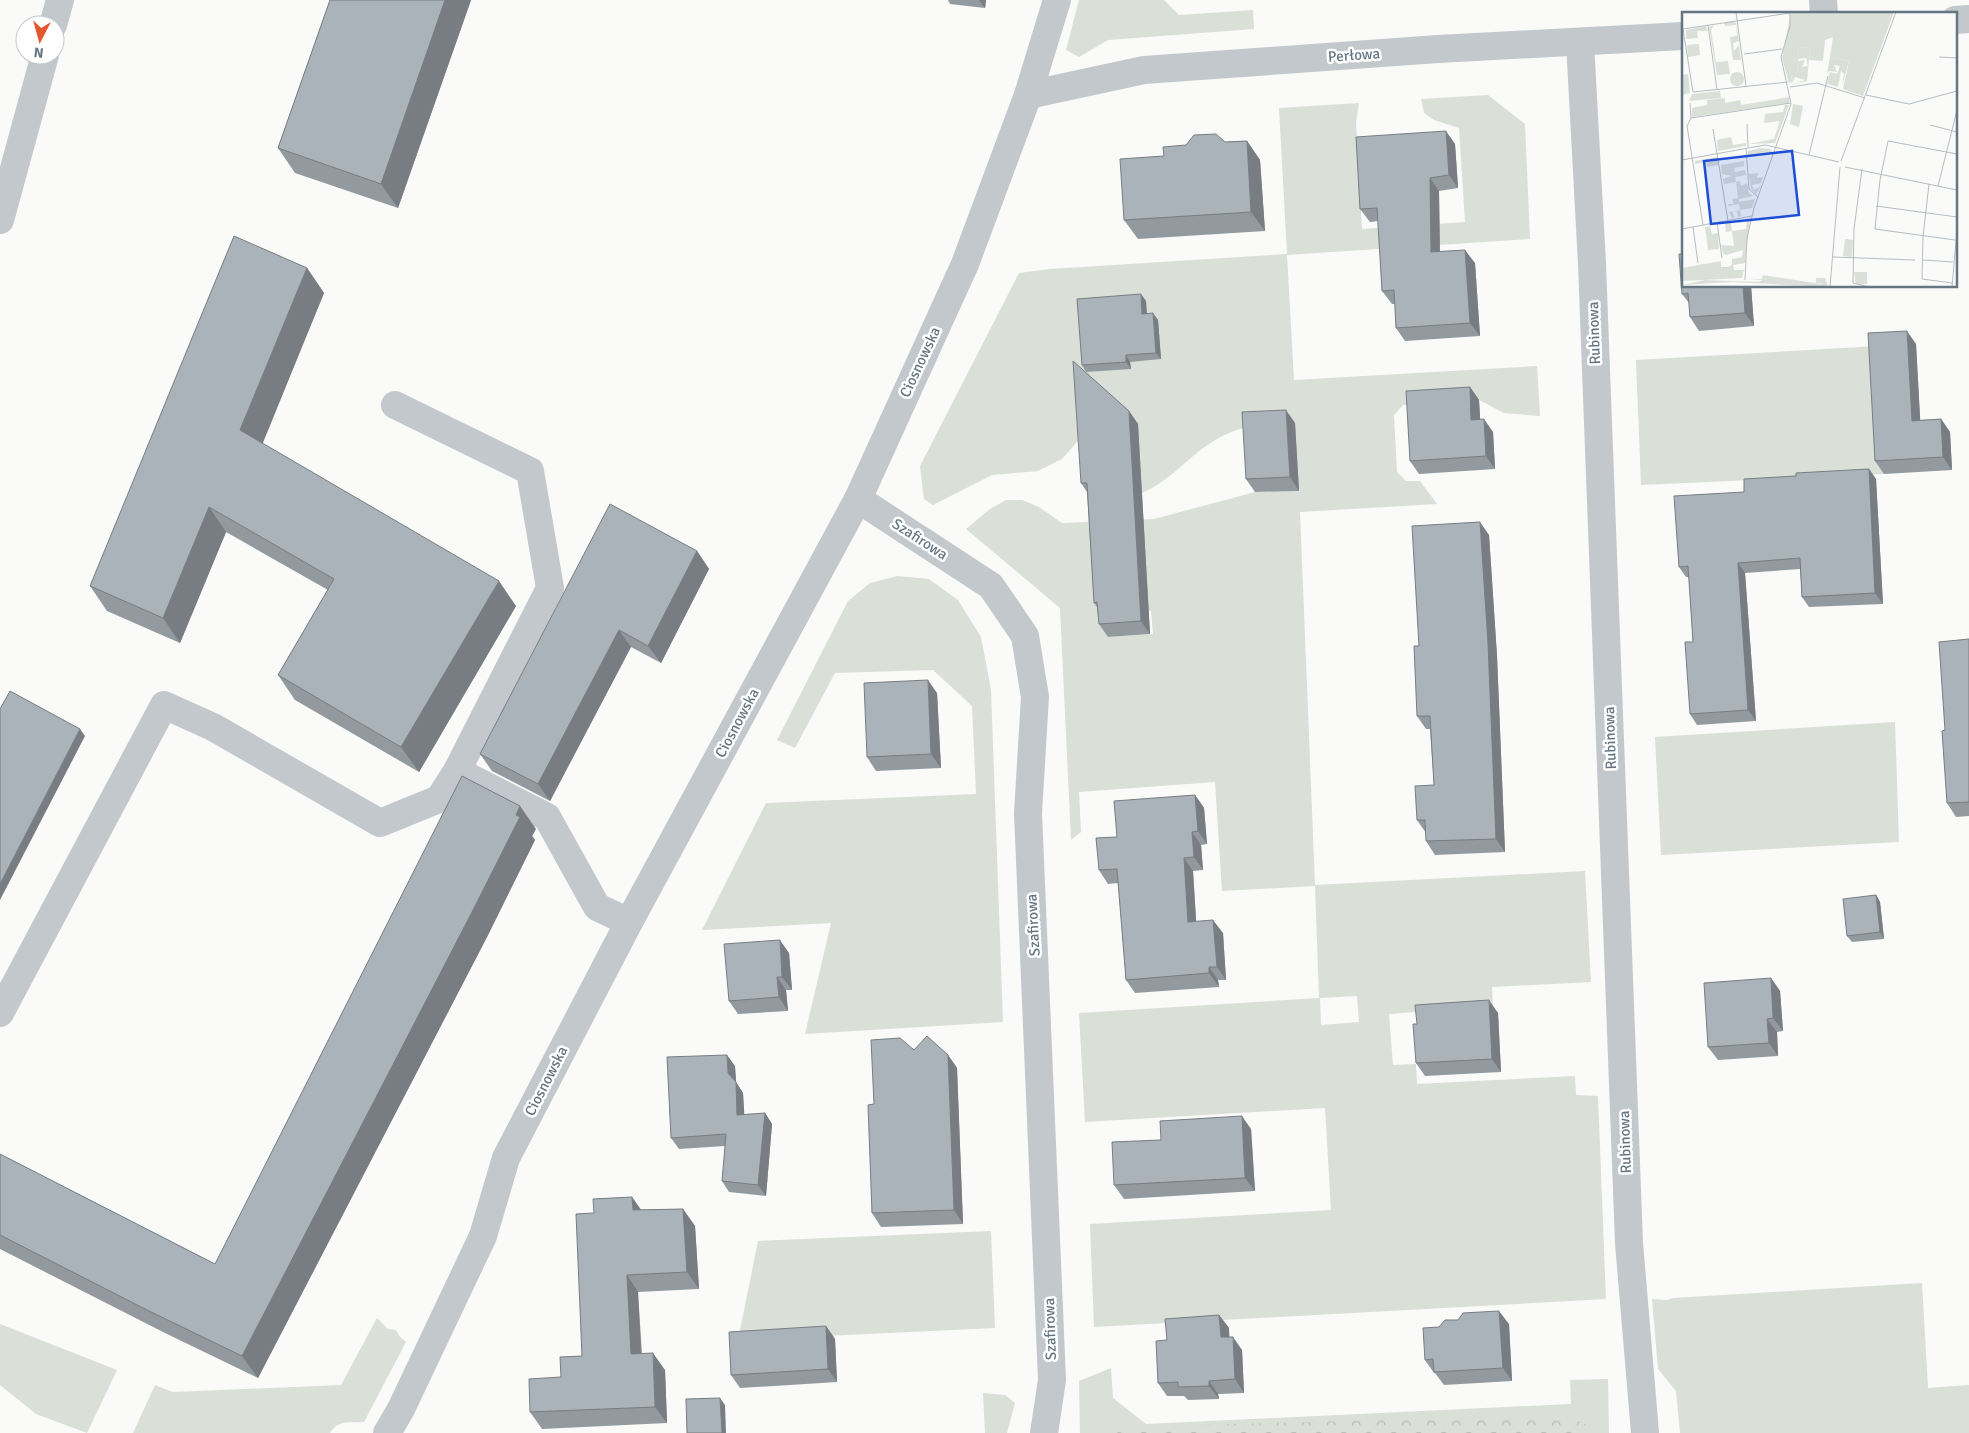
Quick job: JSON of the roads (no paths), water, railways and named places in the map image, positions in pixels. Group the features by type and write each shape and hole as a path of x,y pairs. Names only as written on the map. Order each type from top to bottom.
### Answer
{"street":[{"path":"56,15 60,0"},
{"name":"Ciosnowska","path":"387,1433 483,1236 506,1158 629,922 858,498 965,264 1028,95 1057,0"},
{"path":"1956,20 1969,19"},
{"name":"Perłowa","path":"1028,95 1144,70 1438,49 1682,36"},
{"name":"Rubinowa","path":"1580,42 1592,264 1629,1243 1645,1433"},
{"path":"0,220 42,65"},
{"path":"0,1013 164,705 213,727 380,823 439,800 456,771 550,588 530,471 395,405"},
{"name":"Szafirowa","path":"858,498 991,586 1024,636 1035,697 1028,813 1052,1380 1044,1433"},
{"path":"456,771 547,817 597,908 629,922"}]}
